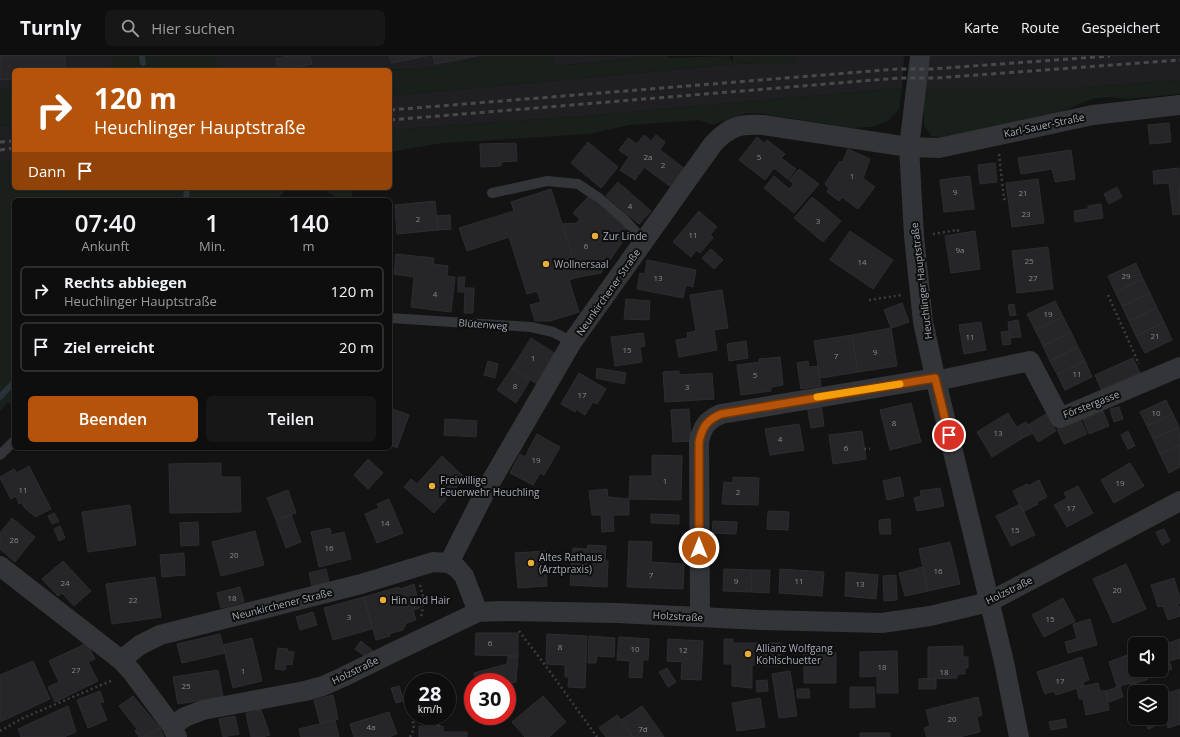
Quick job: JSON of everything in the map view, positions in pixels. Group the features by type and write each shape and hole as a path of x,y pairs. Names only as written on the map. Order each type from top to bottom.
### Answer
{"street":[{"name":"Heuchlinger Hauptstraße","path":"920,56 909,147 914,236 923,322 1004,662 1019,737"},
{"name":"Karl-Sauer-Straße","path":"909,147 939,148 1093,115 1180,105"},
{"name":"Neunkirchener Straße","path":"126,666 140,644 160,635 361,584 433,562 449,563 486,490 572,342 713,144 721,135 732,128 745,124 763,125 909,147"},
{"name":"Förstergasse","path":"700,617 699,442 703,430 712,418 721,414 936,380 1030,361 1060,418 1180,367"},
{"name":"Holzstraße","path":"175,731 185,717 202,710 324,686 478,612 617,613 768,621 882,623 930,616 989,602 1180,500"},
{"path":"449,563 457,568 464,576 478,612"},
{"path":"0,566 126,666 175,731"}],"lane":[{"path":"492,193 547,181 578,184 599,198 624,219 644,242"},
{"name":"Blütenweg","path":"392,318 531,327 553,332 572,342"},
{"path":"0,455 12,443"}],"path":[{"path":"996,136 1004,199 1008,199"},
{"path":"914,236 958,230 958,234"},
{"path":"869,300 920,292"},
{"path":"1108,295 1147,381"},
{"path":"864,449 870,449"},
{"path":"416,567 424,600 418,641"},
{"path":"502,611 548,668 597,737"},
{"path":"0,731 126,666"},
{"path":"410,737 414,728 413,723 415,718 439,719 438,726"}],"shaded area":[{"path":"0,56 111,56 111,68 12,68 12,89 0,89"},
{"path":"111,56 214,56 217,68 111,68"},
{"path":"214,56 487,56 438,67 392,70 392,68 217,68"},
{"path":"487,56 552,56 554,66 631,59 635,56 667,56 669,58 729,56 733,63 733,56 797,56 795,62 734,64 392,96 392,70 438,67"},
{"path":"552,56 635,56 631,59 553,66"},
{"path":"797,56 904,56 902,88 583,116 392,130 392,96 734,64 795,62"},
{"path":"928,56 1180,56 1180,80 1083,87 923,87"},
{"path":"1180,80 1180,94 1128,99 1108,97 1091,99 1058,114 944,138 931,136 924,125 923,87 1083,87"},
{"path":"902,88 899,109 888,121 872,127 852,128 763,114 747,113 712,125 700,120 629,125 590,134 443,143 392,152 392,130 583,116"},
{"path":"0,89 12,89 12,125 0,126"},
{"path":"12,125 12,160 0,161 0,126"},
{"path":"12,160 12,190 286,190 278,198 12,198 12,405 8,402 0,411 0,161"},
{"path":"324,190 351,190 353,198 338,198"}],"building":[{"path":"0,56 65,56 65,68 12,68 12,79 0,80"},
{"path":"289,56 310,56 312,64 294,68 278,68 276,59"},
{"path":"389,56 426,56 391,63"},
{"path":"433,56 476,56 435,64"},
{"path":"1169,123 1171,142 1150,144 1148,125"},
{"path":"644,135 651,141 656,135 665,142 660,150 685,169 671,187 644,167 635,180 620,170 629,157 619,150 628,138 637,144"},
{"path":"757,137 764,143 767,140 785,154 781,158 796,169 788,179 774,168 765,180 739,160"},
{"path":"588,142 618,167 601,188 571,163"},
{"path":"516,143 517,161 501,162 501,166 481,167 480,144"},
{"path":"848,149 870,159 863,178 875,187 858,209 842,197 839,201 827,192 829,188 825,184 840,161 842,163"},
{"path":"1071,150 1075,179 1055,182 1052,169 1021,174 1018,158"},
{"path":"995,163 997,182 980,184 978,165"},
{"path":"1179,168 1180,214 1173,215 1169,183 1154,184 1153,171"},
{"path":"799,169 819,184 794,213 764,188 774,176 789,189 794,184 789,180"},
{"path":"970,176 974,209 944,212 940,180"},
{"path":"1038,179 1044,223 1012,227 1006,183"},
{"path":"618,182 651,211 639,224 606,196"},
{"path":"1117,187 1122,197 1109,204 1104,194"},
{"name":"Wollnersaal","path":"551,189 579,277 569,280 579,312 550,321 535,321 530,305 541,302 537,291 527,294 509,237 467,251 459,228 514,211 511,202"},
{"name":"Zur Linde","path":"588,197 627,228 621,235 625,238 601,273 579,277 562,224 577,223 580,219 573,213"},
{"path":"812,197 841,221 823,242 794,218"},
{"path":"435,201 438,230 397,234 395,205"},
{"path":"1101,204 1103,218 1075,222 1074,211 1088,209 1088,206"},
{"path":"699,211 717,227 710,235 713,238 700,253 696,250 691,257 673,242"},
{"path":"450,215 451,229 438,230 437,216"},
{"path":"850,231 893,260 873,289 830,260"},
{"path":"975,231 980,269 951,273 945,236"},
{"path":"1048,247 1053,289 1017,293 1012,251"},
{"path":"711,249 723,260 714,269 702,258"},
{"path":"396,254 434,258 433,264 448,266 447,276 455,277 451,312 411,307 414,277 394,274"},
{"path":"647,260 696,270 693,287 686,285 683,298 637,289 640,273 645,274"},
{"path":"1136,263 1143,279 1115,292 1108,276"},
{"path":"458,277 465,277 464,288 474,288 473,313 464,313 465,292 458,292"},
{"path":"1143,279 1150,293 1122,306 1115,292"},
{"path":"722,290 728,328 714,330 717,350 679,357 676,340 688,338 687,333 696,331 690,295"},
{"path":"1150,293 1157,308 1129,321 1122,306"},
{"path":"626,299 650,301 649,320 624,319"},
{"path":"1055,301 1063,317 1035,330 1027,314"},
{"path":"902,303 909,322 891,328 884,310"},
{"path":"1014,304 1016,315 1010,316 1008,305"},
{"path":"1157,308 1164,322 1136,336 1129,321"},
{"path":"1063,317 1071,332 1043,346 1035,330"},
{"path":"1018,320 1021,337 1010,338 1008,322"},
{"path":"981,322 986,350 964,354 959,325"},
{"path":"1164,322 1172,340 1145,353 1136,336"},
{"path":"891,328 897,366 858,372 852,335"},
{"path":"1009,331 1011,344 1003,345 1001,332"},
{"path":"1071,332 1078,347 1050,361 1043,346"},
{"path":"643,333 645,346 640,347 642,362 615,366 611,337"},
{"path":"852,335 858,372 820,378 814,341"},
{"path":"531,338 556,354 537,384 512,368"},
{"path":"746,341 748,358 729,361 727,344"},
{"path":"1078,347 1085,361 1057,374 1050,361"},
{"path":"780,357 783,385 771,387 771,391 741,395 737,365 760,362 759,359"},
{"path":"1133,358 1140,373 1101,389 1095,375"},
{"path":"488,361 498,364 495,378 484,375"},
{"path":"808,361 809,367 818,366 821,386 801,389 797,363"},
{"path":"1085,361 1092,377 1065,390 1057,374"},
{"path":"512,368 530,380 516,403 497,390"},
{"path":"597,368 626,373 624,384 596,378"},
{"path":"679,371 679,375 712,373 714,399 665,402 663,372"},
{"path":"579,373 606,389 597,404 593,402 585,415 576,409 575,412 561,404"},
{"path":"1166,400 1173,414 1147,426 1140,412"},
{"path":"911,403 921,442 890,450 880,410"},
{"path":"821,404 824,426 811,428 807,406"},
{"path":"1119,407 1123,419 1114,422 1110,409"},
{"path":"392,409 409,415 397,448 392,446"},
{"path":"689,409 691,441 673,442 671,410"},
{"path":"1103,411 1109,426 1089,434 1083,419"},
{"path":"1008,413 1023,438 992,457 977,432"},
{"path":"1046,414 1056,431 1038,442 1028,425"},
{"path":"1173,414 1179,427 1153,439 1147,426"},
{"path":"445,419 477,421 476,437 444,435"},
{"path":"1080,419 1087,434 1064,444 1057,429"},
{"path":"1026,422 1033,433 1023,438 1017,427"},
{"path":"799,424 804,450 770,455 765,429"},
{"path":"1179,427 1180,445 1160,454 1153,439"},
{"path":"862,431 866,459 833,464 829,435"},
{"path":"1128,431 1135,446 1128,449 1121,435"},
{"path":"537,434 560,447 544,475 540,473 533,485 510,473 520,454 525,457"},
{"path":"1180,445 1180,467 1169,473 1160,454"},
{"path":"652,455 682,456 681,500 629,499 630,476 652,476"},
{"name":"Freiwillige Feuerwehr Heuchling","path":"442,456 465,478 434,513 404,487 411,479 417,484"},
{"path":"368,459 383,473 368,489 354,475"},
{"path":"221,463 221,477 240,477 241,512 170,513 169,464"},
{"path":"1130,463 1144,486 1114,503 1101,480"},
{"path":"29,466 51,509 35,517 24,507 22,502 19,504 16,496 11,499 0,478 14,469 17,473"},
{"path":"733,477 759,478 758,505 722,504 724,482 733,483"},
{"path":"900,477 904,496 887,500 883,481"},
{"path":"1039,480 1047,497 1023,512 1013,491 1027,484 1028,486"},
{"path":"1078,486 1093,513 1067,527 1054,505 1067,498 1064,493"},
{"path":"940,488 944,506 917,511 914,498 921,496 920,491"},
{"path":"607,489 608,497 629,499 629,515 613,515 614,531 602,532 601,515 592,515 589,491"},
{"path":"288,490 296,513 276,520 267,498"},
{"path":"389,499 403,533 377,543 365,514 379,508 377,504"},
{"path":"1020,504 1035,535 1011,546 996,516"},
{"path":"130,505 136,545 88,552 82,512"},
{"path":"768,511 789,512 788,530 767,529"},
{"path":"54,513 59,521 52,524 48,516"},
{"path":"651,514 679,515 679,524 651,523"},
{"path":"291,515 301,542 286,548 276,520"},
{"path":"12,518 35,537 15,562 0,549 0,533"},
{"path":"890,519 891,534 880,534 879,520"},
{"path":"713,521 737,522 736,534 712,533"},
{"path":"198,522 199,545 181,546 180,523"},
{"path":"60,526 65,538 59,541 54,529"},
{"path":"330,528 331,535 344,532 351,559 319,567 311,532"},
{"path":"1164,529 1170,541 1162,545 1156,532"},
{"path":"255,531 264,565 221,576 212,542"},
{"path":"629,541 652,542 651,562 684,564 683,589 627,587"},
{"path":"950,542 960,584 928,591 919,549"},
{"path":"588,545 606,546 605,561 608,561 607,587 570,585 573,548 587,549"},
{"name":"Altes Rathaus (Arztpraxis)","path":"545,551 547,586 518,588 515,553"},
{"path":"184,553 185,575 162,577 160,555"},
{"path":"63,561 91,591 74,606 62,593 58,596 42,579"},
{"path":"1126,564 1146,609 1113,623 1093,579"},
{"path":"923,567 928,591 905,596 899,573"},
{"path":"326,569 329,582 312,586 309,573"},
{"path":"724,569 752,570 751,592 723,591"},
{"path":"780,569 824,572 822,596 779,593"},
{"path":"752,570 770,570 769,593 751,592"},
{"path":"846,572 878,575 876,599 845,596"},
{"path":"896,575 897,600 884,601 883,576"},
{"path":"155,577 161,617 112,624 106,584"},
{"path":"1174,578 1180,598 1180,603 1178,604 1180,616 1168,620 1163,606 1158,607 1151,585"},
{"path":"414,584 420,608 413,610 416,620 406,623 403,630 376,640 364,597 399,587 400,589"},
{"path":"240,587 244,602 221,608 217,593"},
{"path":"364,597 372,629 333,640 324,608"},
{"path":"1063,598 1075,621 1044,637 1032,615"},
{"path":"313,612 317,625 300,630 296,617"},
{"path":"1090,619 1097,645 1068,653 1065,642 1077,639 1073,624"},
{"path":"476,633 518,633 518,656 475,655"},
{"path":"220,634 225,653 182,663 177,644"},
{"path":"547,634 587,636 585,688 568,687 569,677 565,677 565,665 546,664"},
{"path":"589,636 615,638 614,657 597,656 596,663 588,663"},
{"path":"619,637 649,639 648,660 643,660 642,678 629,677 630,661 617,660"},
{"path":"252,638 262,681 233,688 223,645"},
{"path":"668,639 703,641 701,680 681,679 682,662 667,661"},
{"path":"724,639 733,639 733,643 780,643 779,666 752,665 752,688 732,686 732,664 724,664"},
{"path":"1180,639 1180,658 1169,661 1168,643"},
{"path":"361,641 373,651 367,658 355,649"},
{"path":"87,643 95,659 88,662 98,681 55,702 48,687 59,682 49,661"},
{"path":"963,646 963,657 968,657 968,668 965,668 965,674 957,674 957,678 928,679 928,647"},
{"path":"278,648 288,649 287,651 294,652 292,665 286,664 285,670 275,669"},
{"path":"897,651 898,693 877,693 877,676 860,677 860,652"},
{"path":"804,653 836,653 836,683 804,683"},
{"path":"1128,655 1128,677 1148,677 1148,679 1131,685 1130,683 1117,687 1109,662"},
{"path":"508,656 518,656 516,682 516,673 474,673 507,664"},
{"path":"1082,657 1089,680 1083,682 1084,686 1056,695 1054,691 1045,694 1037,672"},
{"path":"33,661 50,699 0,722 0,675"},
{"path":"1168,661 1169,661 1172,669 1168,670"},
{"path":"667,668 676,682 668,687 659,672"},
{"path":"218,670 223,697 178,704 173,677"},
{"path":"790,671 797,716 779,718 772,674"},
{"path":"936,678 936,689 919,689 919,679"},
{"path":"767,680 768,691 757,692 756,681"},
{"path":"1098,683 1100,691 1106,691 1109,710 1086,715 1083,699 1079,699 1077,688"},
{"path":"399,686 404,701 396,703 391,688"},
{"path":"1120,686 1123,697 1109,702 1106,691"},
{"path":"850,687 874,687 875,707 850,708"},
{"path":"797,689 809,689 810,698 797,698"},
{"path":"1180,689 1180,724 1168,728 1167,725 1168,693"},
{"path":"100,691 104,702 100,703 107,720 88,728 77,700"},
{"path":"333,695 338,719 320,723 314,700"},
{"path":"133,696 160,728 143,737 139,737 135,731 137,729 119,706"},
{"path":"543,696 566,722 549,737 525,737 515,725 516,725 516,719"},
{"path":"978,697 982,715 977,717 980,732 959,737 927,737 924,728 930,726 926,710"},
{"path":"760,698 765,727 737,731 732,703"},
{"path":"68,706 76,732 64,737 21,737 18,729"},
{"path":"642,706 664,737 633,737 621,720"},
{"path":"261,710 270,735 251,737 246,713"},
{"path":"389,712 397,734 389,737 354,737 350,724"},
{"path":"617,715 633,737 606,737 599,728"},
{"path":"235,716 239,734 223,737 219,719"},
{"path":"1065,719 1067,727 1051,730 1049,722"},
{"path":"335,720 339,737 301,737 299,729"},
{"path":"1147,725 1158,725 1148,729"},
{"path":"419,726 443,726 443,732 467,732 467,737 419,737"},
{"path":"160,728 164,737 143,737"},
{"path":"860,733 890,733 890,737 860,737"}],"waterway":[{"path":"142,56 143,63"},
{"path":"186,198 187,190"},
{"path":"0,397 12,384"}],"railway":[{"path":"392,110 897,69 932,69 1110,56"},
{"path":"392,120 899,78 936,78 1180,60"},
{"path":"0,142 12,141"},
{"path":"0,150 12,148"}],"slow traffic":[{"path":"817,397 900,384"}],"place":[{"name":"Zur Linde","path":"595,236"},
{"name":"Wollnersaal","path":"546,264"},
{"name":"Freiwillige Feuerwehr Heuchling","path":"432,486"},
{"name":"Altes Rathaus (Arztpraxis)","path":"531,563"},
{"name":"Hin und Hair","path":"383,600"},
{"name":"Allianz Wolfgang Kohlschuetter","path":"748,654"}],"route":[{"path":"699,548 699,442 705,426 712,418 721,414 935,378 949,435"}]}
